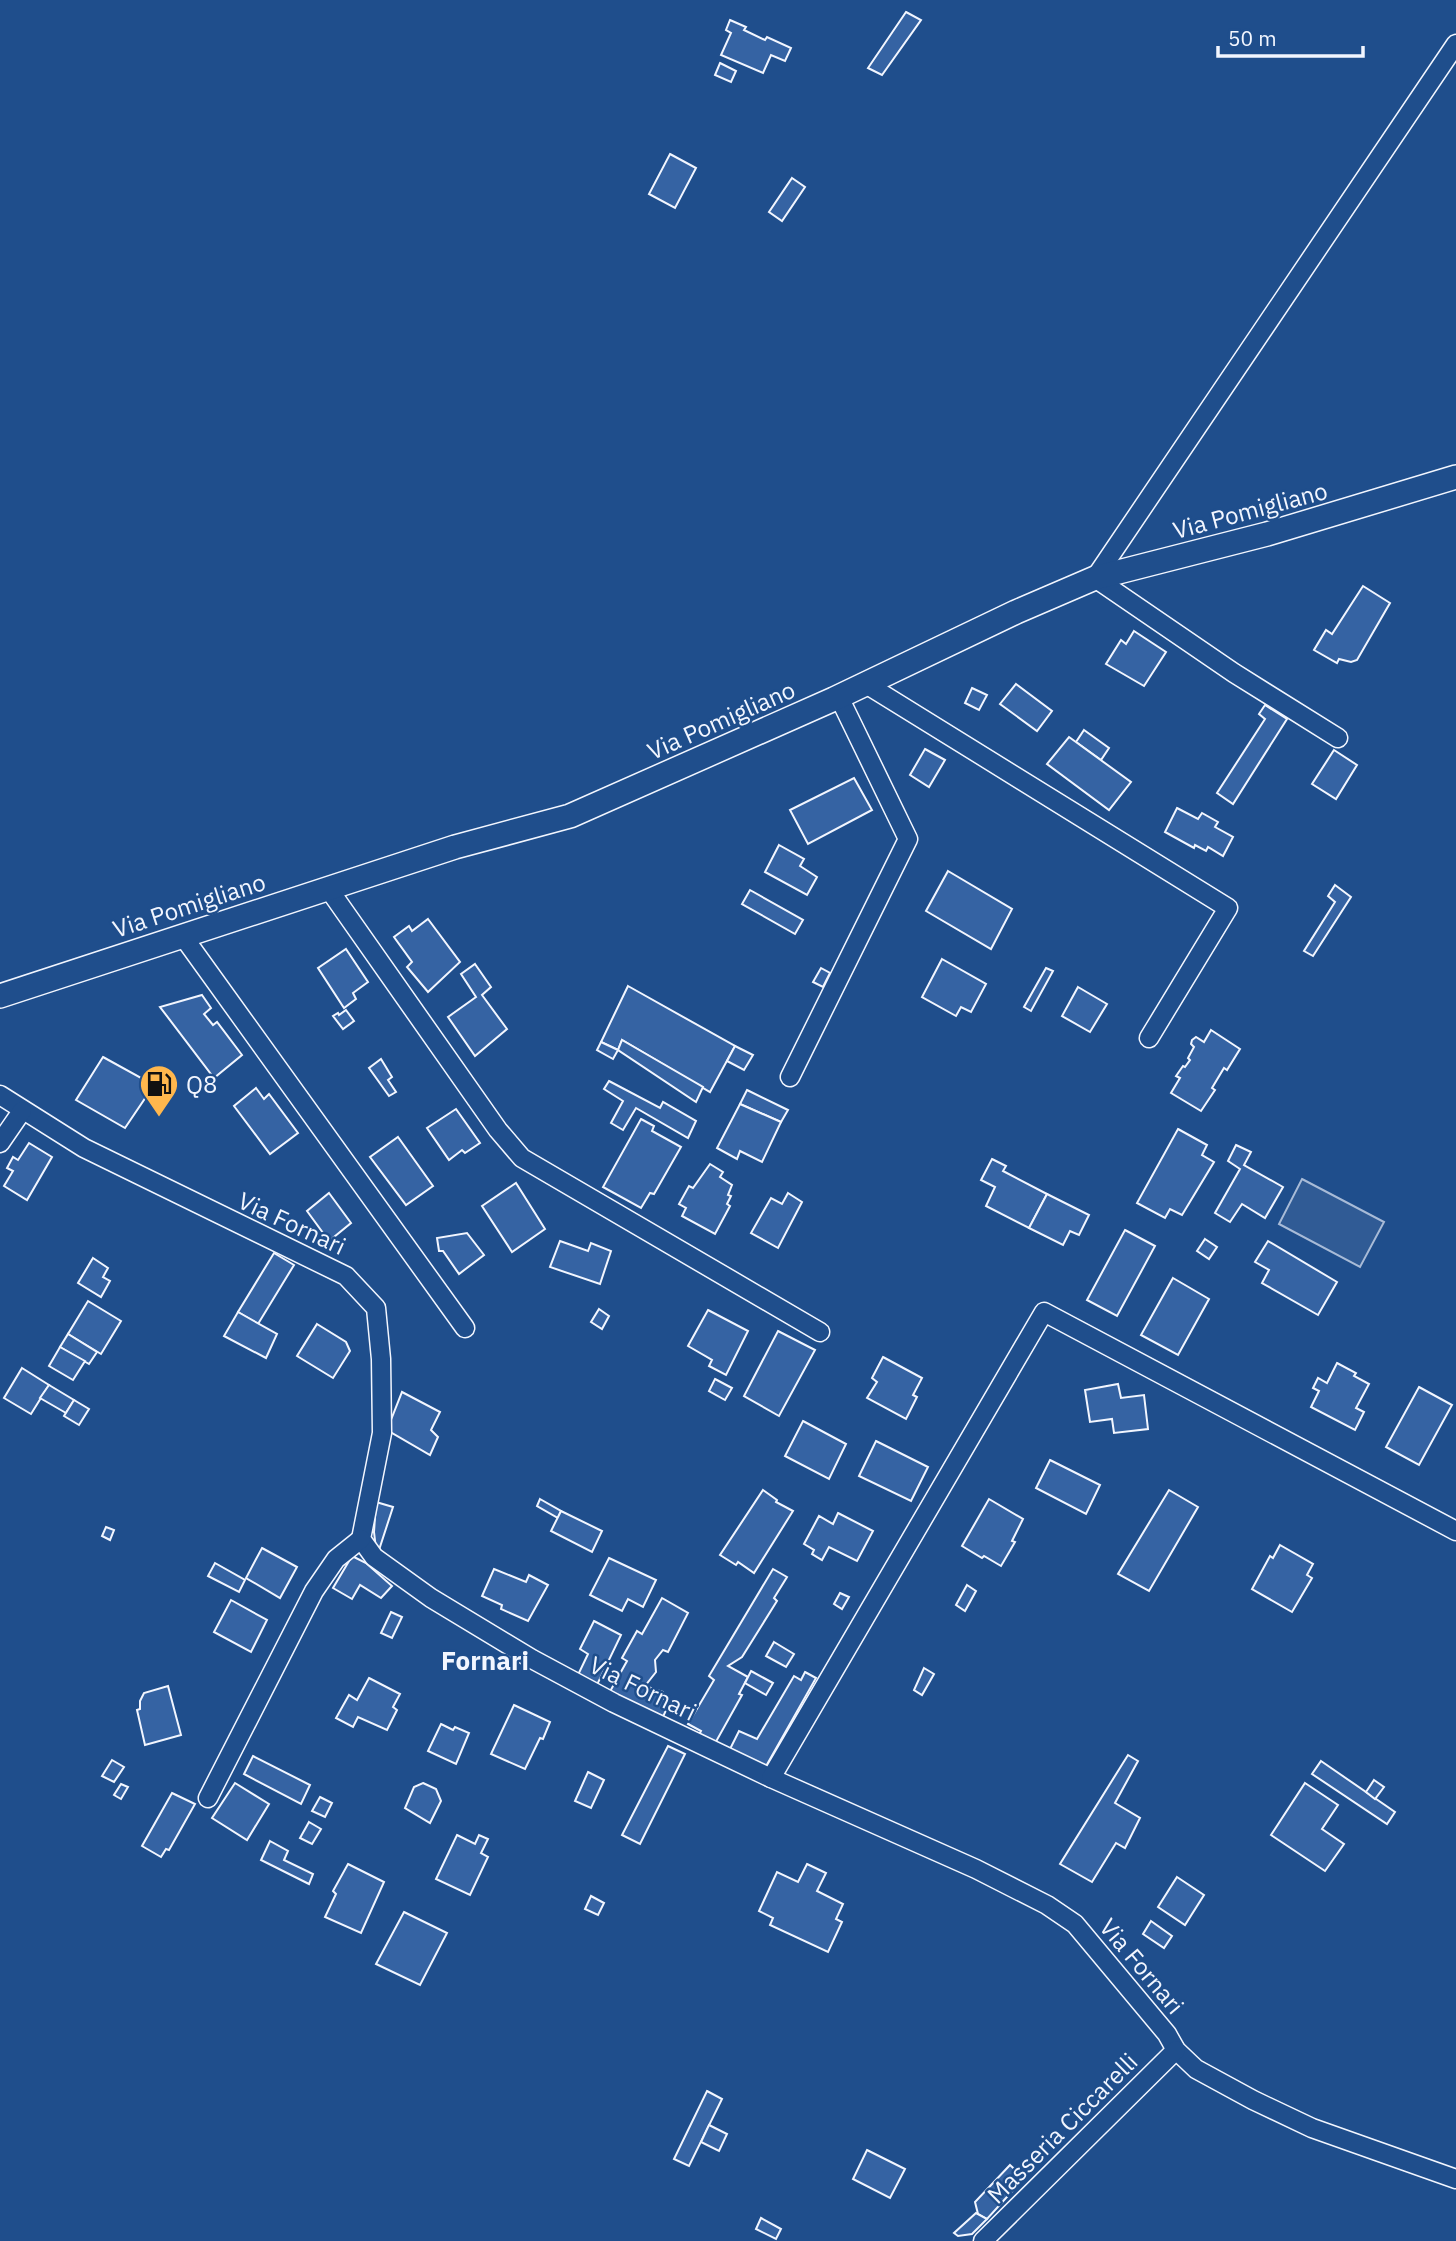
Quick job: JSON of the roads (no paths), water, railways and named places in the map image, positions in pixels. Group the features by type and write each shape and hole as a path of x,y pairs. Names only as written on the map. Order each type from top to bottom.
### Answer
{"street":[{"path":"1338,738 1234,673 1095,578 1456,44"},
{"name":"Via Pomigliano","path":"0,996 455,847 570,816 839,697 1016,612 1095,578 1267,534 1456,477"},
{"path":"866,684 1228,908 1149,1038"},
{"path":"790,1077 908,839 839,697"},
{"path":"328,888 498,1130 522,1158 820,1332"},
{"path":"182,935 465,1328"},
{"name":"Via Fornari","path":"0,1095 84,1149 346,1276 376,1308 381,1359 382,1433 361,1539 374,1557 431,1598 532,1660 614,1703 976,1868 1047,1905 1075,1924 1167,2034 1176,2050 1196,2069 1300,2122 1456,2179"},
{"path":"0,1143 22,1111"},
{"path":"772,1777 1044,1312 1456,1531"},
{"path":"208,1798 314,1591 336,1559 361,1539"},
{"name":"Masseria Ciccarelli","path":"983,2241 1176,2050"}],"place":[{"name":"Q8","path":"159,1118"}],"district":[{"name":"Fornari","path":"485,1660"}]}
